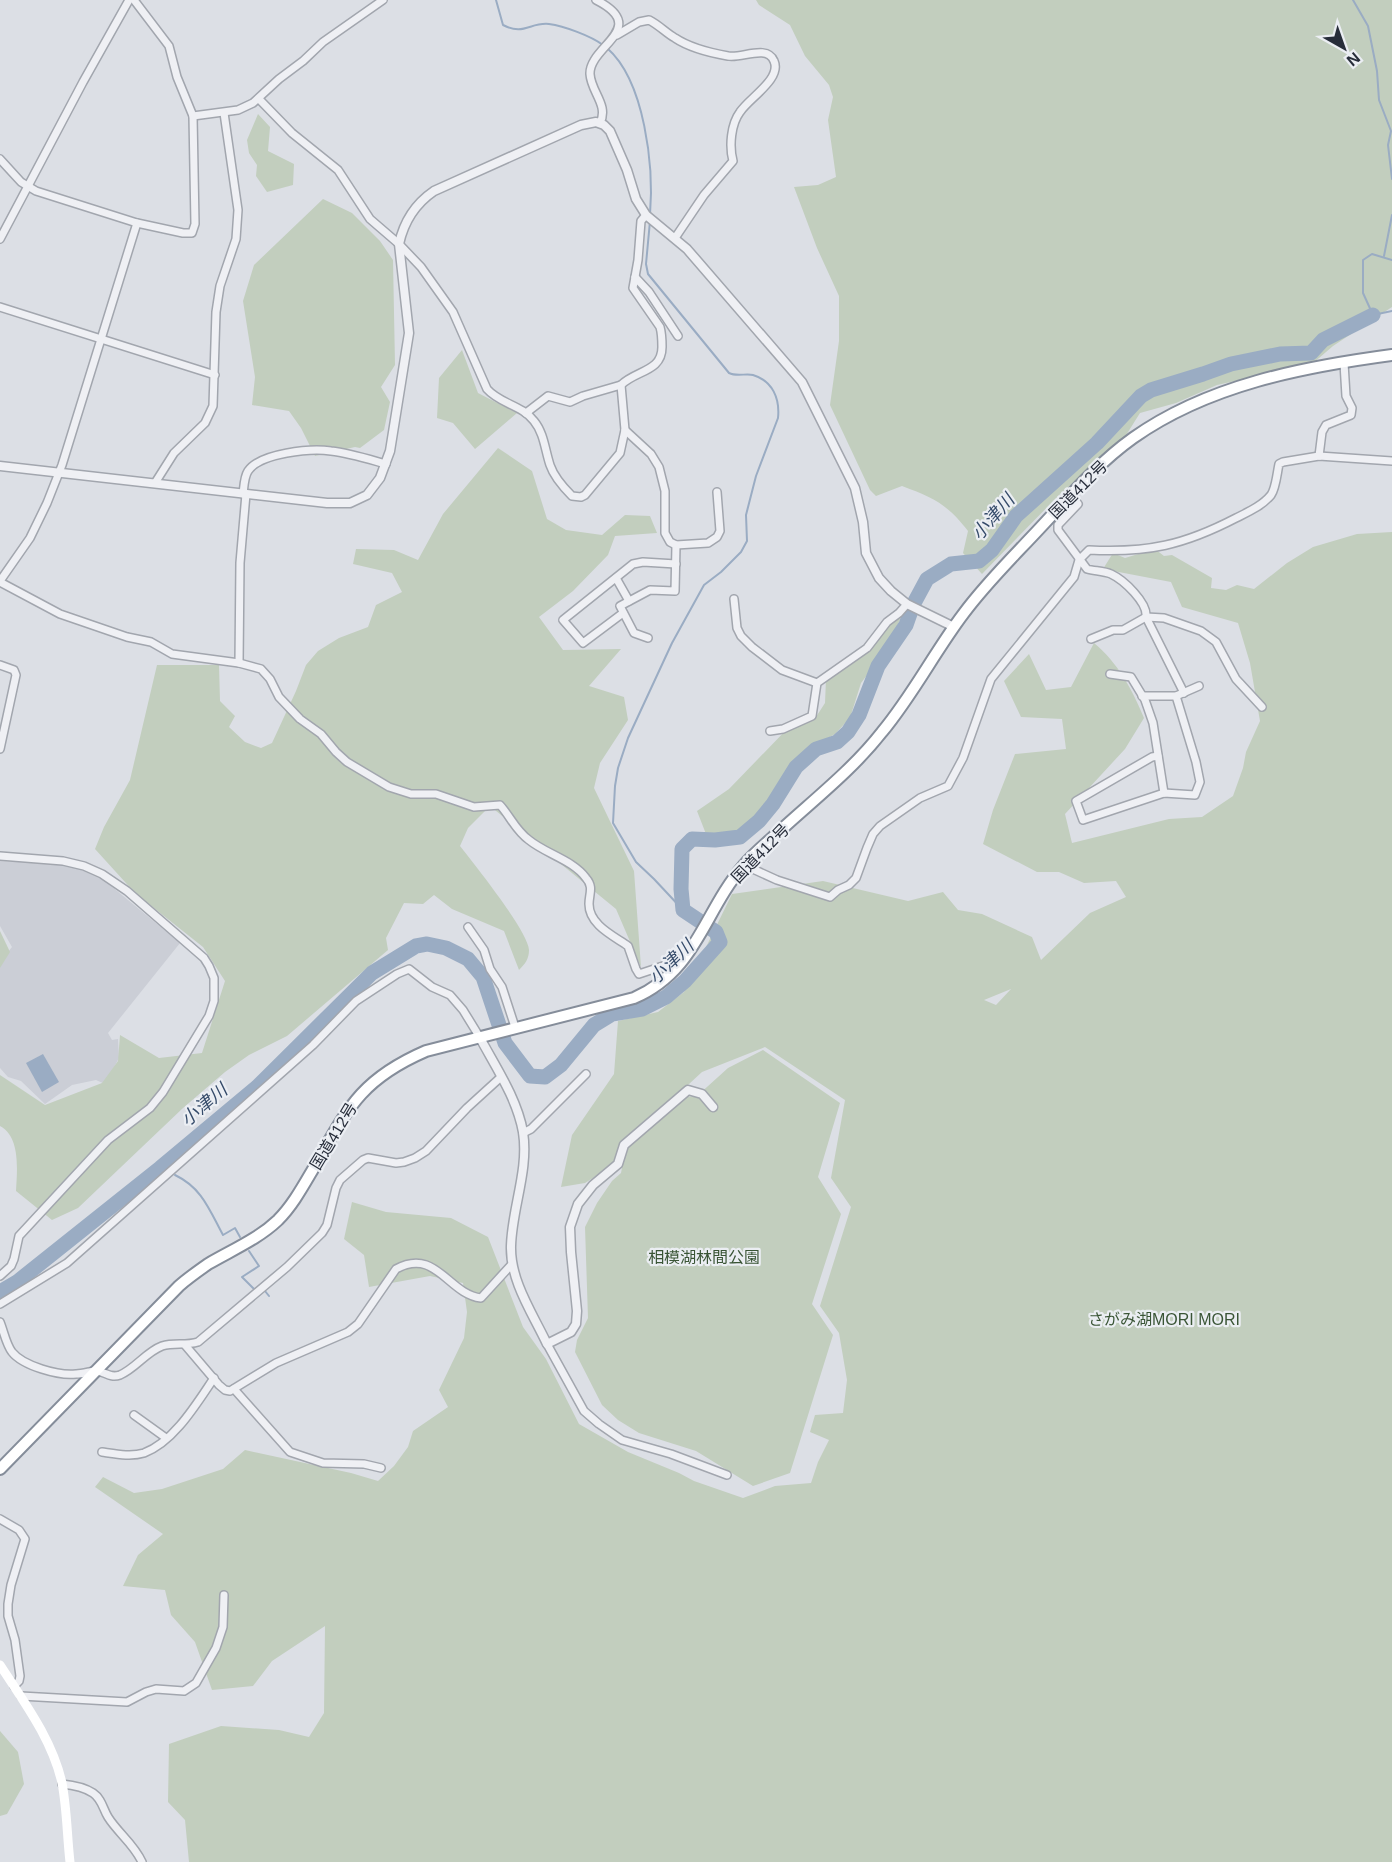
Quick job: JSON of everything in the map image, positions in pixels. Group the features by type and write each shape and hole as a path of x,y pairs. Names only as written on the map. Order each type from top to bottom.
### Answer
{"highway":[{"name":"国道412号","path":"0,1469 179,1286 209,1264 255,1238 277,1221 294,1200 347,1110 365,1088 391,1068 426,1051 634,998 649,992 664,981 682,964 725,891 744,865 863,755 915,689 954,627 990,581 1102,464 1131,440 1171,415 1216,393 1344,363 1392,355"}],"main road":[{"path":"0,1665 45,1736 55,1761 62,1784 70,1862"}],"street":[{"path":"0,239 129,0"},
{"path":"0,159 27,187 137,224 188,234 195,229 193,116 177,77 169,46 134,0"},
{"path":"193,116 238,110 259,99 323,42 383,0"},
{"path":"596,0 615,16 618,26 617,35"},
{"path":"600,123 603,108 591,81 591,69 597,57 617,35 639,22 649,20 676,39 709,51 737,57 764,53 771,56 775,62 774,76 736,118 731,146 733,161 704,195 675,238"},
{"path":"259,99 292,133 338,170 370,219 422,267 449,306 487,389 496,398 526,413 540,431 554,473 567,491 576,497 585,495 620,453 626,430 621,385"},
{"path":"154,483 174,453 198,430 213,406 217,303 236,239 239,218 224,113"},
{"path":"0,466 327,503 350,503 367,495 374,488 386,464 394,432 410,333 399,244 408,217 424,198 434,191 581,125 591,122 600,123 612,134 636,199 646,215 687,249 802,382 855,488 863,522 866,553 879,578 908,604 954,627"},
{"path":"526,413 548,396 570,402 621,385 656,365 662,357 661,331 656,320 634,291 641,221 646,215"},
{"path":"137,224 59,472 30,538 0,582 60,614 127,637 151,642 172,654 239,663 261,669 270,679 279,697 300,719 321,734 347,762 374,779 411,794 436,794 474,807 500,805 526,838 577,869 586,877 591,887 589,903 593,917 608,933 628,946 639,974 672,963 682,964"},
{"path":"635,277 649,292 678,336"},
{"path":"0,307 101,337 215,375"},
{"path":"1319,456 1322,432 1326,425 1351,415 1352,408 1346,396 1344,363"},
{"path":"626,430 651,454 659,467 665,491 665,533 670,542 676,545 708,543 717,537 720,531 717,492"},
{"path":"239,663 240,563 246,475 250,468 260,461 282,454 320,450 386,464"},
{"path":"744,865 777,880 830,897 849,885 856,878 873,834 880,826 920,798 948,786 963,758 991,680 1074,577 1079,560 1089,550 1138,550 1183,542 1198,536 1255,509 1272,494 1279,464 1319,456 1392,461"},
{"path":"1071,495 1078,504 1058,525 1058,530 1087,569 1111,574 1142,601 1147,610 1146,617 1184,693"},
{"path":"648,638 634,633 620,606 650,590 675,591 676,545"},
{"path":"623,613 583,643 563,620 633,564 643,562 676,564"},
{"path":"616,578 629,601"},
{"path":"734,599 737,628 747,642 782,670 817,683"},
{"path":"770,731 783,729 812,716 817,683 867,648 887,622 908,604"},
{"path":"1091,639 1113,630 1123,630 1146,617 1164,618 1201,631 1216,642 1236,679 1262,707"},
{"path":"0,665 14,670 16,675 0,749"},
{"path":"1110,674 1131,677 1142,696 1154,723 1164,793"},
{"path":"1142,696 1176,696 1199,686"},
{"path":"1158,756 1152,756 1076,801 1083,820 1164,793 1195,795 1200,782 1176,696"},
{"path":"0,856 63,861 91,868 109,878 128,891 204,958 212,972 215,993 209,1016 157,1100 108,1140 19,1236 14,1259 0,1276"},
{"path":"468,927 484,950 490,969 502,987 512,1028"},
{"path":"0,1304 67,1263 314,1045 356,1001 397,974 409,969 432,987 450,995 463,1010 515,1105 523,1133 524,1155 511,1246 512,1264 520,1287 547,1344 584,1411 622,1440 671,1454 727,1475"},
{"path":"523,1133 531,1129 586,1074"},
{"path":"0,1322 11,1350 24,1360 60,1373 76,1374 97,1371 114,1376 133,1368 159,1347 198,1342 287,1267 322,1233 327,1225 340,1180 368,1158 396,1163 415,1158 501,1077"},
{"path":"547,1344 571,1332 576,1324 577,1311 570,1227 578,1204 594,1185 618,1164 624,1145 688,1090 702,1094 713,1107"},
{"path":"185,1345 225,1390 234,1389 276,1363 348,1332 358,1324 396,1269 404,1265 423,1263 439,1271 470,1297 481,1298 512,1264"},
{"path":"102,1452 129,1455 143,1453 158,1445 193,1411 214,1378"},
{"path":"234,1389 290,1452 323,1463 364,1464 381,1468"},
{"path":"134,1414 166,1438"},
{"path":"0,1519 19,1530 25,1539 11,1585 8,1604 8,1616 15,1640 20,1676 14,1686"},
{"path":"21,1696 128,1702 156,1689 184,1691 196,1683 216,1648 223,1627 224,1595"},
{"path":"62,1784 74,1785 94,1794 102,1803 106,1815 130,1843 142,1862"}],"shaded area":[{"path":"0,861 68,864 105,881 180,943 108,1033 112,1040 118,1039 119,1058 105,1084 96,1080 72,1085 45,1104 21,1081 8,1077 0,1068 0,962 12,947 0,926"}],"green space":[{"path":"756,0 1392,0 1392,307 1333,346 1312,364 1217,385 1176,403 1140,413 1123,440 1059,495 982,574 963,553 968,531 946,508 923,494 902,486 876,496 870,490 830,405 839,341 839,296 817,248 794,187 818,185 836,177 828,120 833,97 829,85 805,56 790,25 759,5"},
{"path":"258,114 270,127 268,151 294,164 293,185 267,192 256,176 257,165 249,153 247,140"},
{"path":"323,199 352,213 380,241 393,260 395,365 381,387 390,402 384,430 360,448 355,447 315,456 301,428 289,411 252,405 255,377 243,301 254,265"},
{"path":"462,350 478,393 517,413 475,449 453,423 437,418 439,378"},
{"path":"498,448 532,471 547,519 566,530 602,535 625,515 650,516 657,533 615,536 608,555 573,591 539,617 563,650 621,649 589,686 624,697 628,720 600,763 594,788 634,871 641,967 616,909 490,806 468,828 460,846 520,928 529,950 525,963 519,970 504,931 452,909 434,895 423,904 404,903 386,938 388,950 287,1036 249,1055 225,1072 183,1108 78,1208 52,1220 16,1191 15,1146 7,1131 0,1126 0,1075 45,1105 102,1083 118,1061 120,1035 159,1058 202,1053 225,981 203,947 135,893 95,849 104,827 130,780 157,665 219,665 220,701 235,716 229,727 245,742 261,748 272,743 306,665 318,651 339,638 368,627 376,605 402,592 392,573 353,564 356,549 394,550 418,560 443,514"},
{"name":"さがみ湖MORI MORI","path":"1392,532 1392,1862 189,1862 185,1820 168,1802 169,1744 221,1726 279,1730 309,1737 324,1713 325,1626 272,1661 253,1686 212,1690 195,1642 171,1615 165,1590 123,1586 138,1555 163,1534 95,1487 103,1477 134,1493 162,1489 223,1469 245,1450 378,1481 394,1466 408,1447 413,1431 448,1407 439,1390 464,1338 467,1312 463,1283 430,1276 369,1287 364,1255 344,1239 352,1202 386,1212 451,1218 488,1237 523,1327 546,1359 579,1424 628,1452 694,1481 743,1498 775,1486 811,1483 829,1440 810,1432 815,1415 843,1413 847,1380 839,1333 820,1306 851,1207 831,1178 845,1100 765,1047 702,1072 623,1145 618,1162 585,1183 561,1187 572,1135 614,1074 618,1021 658,1012 684,992 732,894 823,881 908,901 943,892 958,910 982,914 1032,937 1041,960 1090,913 1126,897 1116,881 1084,883 1059,872 1037,872 983,844 993,810 1015,754 1066,749 1062,719 1021,717 1004,681 1029,654 1046,690 1071,687 1094,643 1124,677 1144,718 1125,749 1065,814 1072,843 1169,819 1202,817 1233,796 1246,752 1260,721 1250,663 1238,623 1182,607 1171,582 1103,569 1113,553 1125,558 1155,549 1164,556 1172,555 1212,578 1211,588 1226,590 1237,585 1254,589 1287,563 1313,547 1357,534","holes":["1011,989 996,1005 984,1000"]},
{"path":"901,618 881,657 861,683 850,718 835,734 803,753 780,781 761,815 737,834 706,834 697,811 729,789 788,728 814,720 825,703 826,679 868,650 887,623"},
{"path":"0,931 10,952 0,968"},
{"name":"相模湖林間公園","path":"763,1050 840,1103 818,1177 841,1214 812,1304 833,1335 790,1473 753,1486 696,1451 639,1433 618,1420 602,1405 575,1352 577,1340 588,1318 585,1227 597,1203 612,1181 621,1173 626,1147 685,1097 697,1096 728,1068"},
{"path":"0,1731 18,1752 24,1784 7,1814 0,1816"}],"water":[{"path":"43,1054 59,1082 42,1092 26,1063"}],"waterway":[{"path":"496,0 503,25 510,28 522,29 542,24 555,25 585,35 603,45"},
{"path":"1353,0 1368,26 1377,71 1379,100 1391,131 1388,145 1392,179"},
{"path":"607,48 620,63 630,81 644,126 650,173 650,215"},
{"path":"1384,256 1392,215"},
{"path":"650,221 646,264 648,274 729,373 747,374 760,378 770,386 778,404 778,418 756,476 746,515 747,541 741,552 704,585 672,643 628,738 618,768 613,823 636,862 683,910"},
{"name":"小津川","path":"1392,260 1372,254 1363,260 1363,293 1373,315 1392,311"},
{"name":"小津川","path":"0,1292 17,1282 160,1168 257,1087 372,973 416,946 427,944 446,948 468,959 483,977 505,1043 530,1076 545,1077 561,1065 594,1025 612,1014 642,1009 666,997 685,981 720,942 716,932 683,910 682,849 692,839 715,840 740,837 759,821 773,804 796,767 816,749 837,742 848,732 859,715 878,666 906,625 913,605 927,579 951,564 979,561 992,550 1016,516 1097,443 1141,396 1151,390 1231,364 1280,354 1311,353 1323,340 1373,315"},
{"path":"175,1175 192,1186 198,1193 223,1235 235,1228 240,1237"},
{"path":"249,1251 259,1266 242,1277 254,1289"},
{"path":"265,1291 269,1296"}]}
